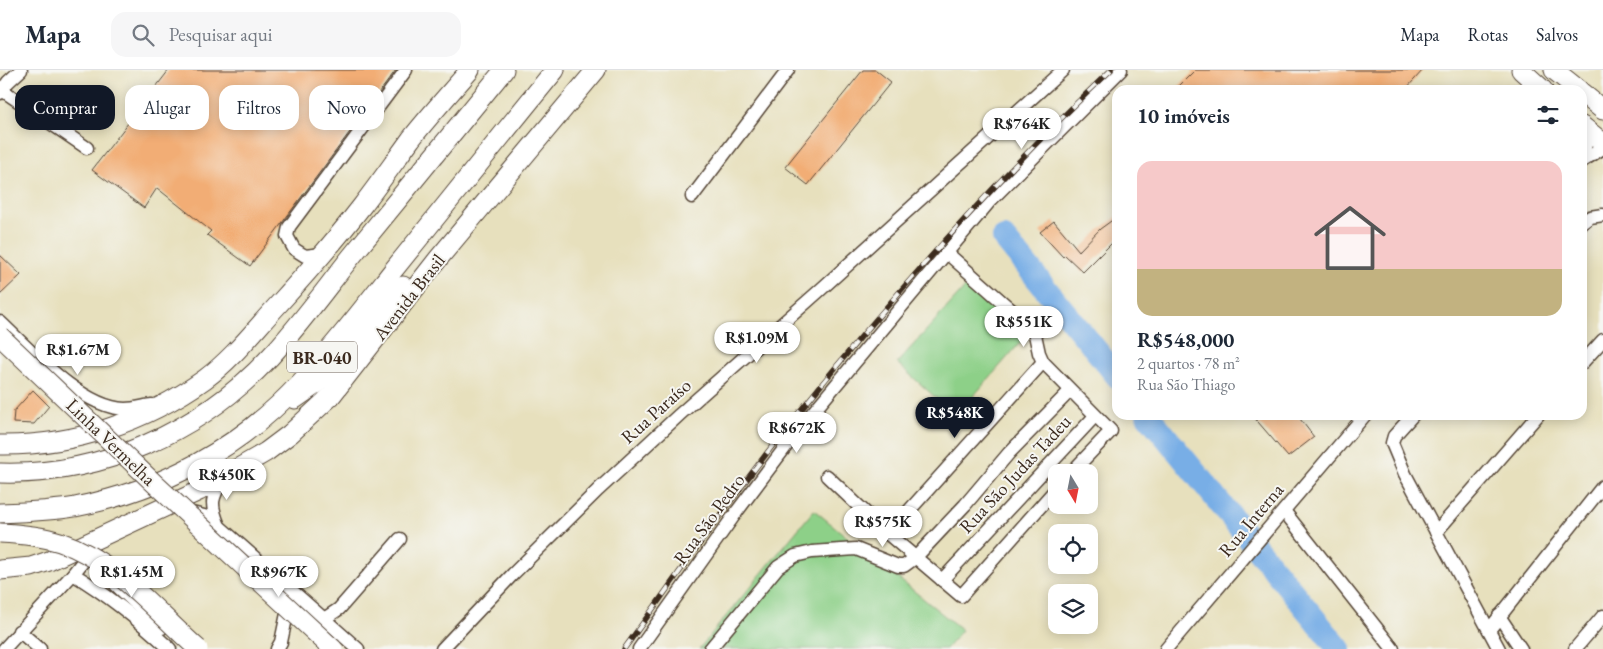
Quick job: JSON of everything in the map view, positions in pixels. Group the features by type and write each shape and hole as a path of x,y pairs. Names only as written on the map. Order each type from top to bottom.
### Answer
{"highway":[{"path":"0,445 41,443 96,434 170,402 205,379 235,352 322,254 362,206 412,138 470,70"},
{"name":"BR-040","path":"0,473 64,468 120,455 150,444 171,433 223,400 270,357 304,318 504,70"},
{"name":"Avenida Brasil","path":"0,513 74,507 135,491 196,465 242,435 300,383 555,70"},
{"name":"Avenida Brasil","path":"0,570 31,567 199,491 266,452 290,434 331,396 438,259 596,70"},
{"path":"1521,70 1539,85"},
{"path":"1554,70 1573,85"},
{"path":"1587,97 1603,110"},
{"path":"1587,119 1595,132"},
{"path":"242,435 318,383 423,263 438,259"},
{"name":"Linha Vermelha","path":"0,336 333,649"},
{"name":"Linha Vermelha","path":"0,351 316,649"},
{"path":"0,533 30,536 59,542 98,560 122,578 198,649"}],"street":[{"path":"21,70 4,84 87,148"},
{"path":"322,254 304,256 294,249 287,236 289,227 406,70"},
{"path":"692,197 788,70"},
{"name":"Rua Paraíso","path":"442,649 598,490 1063,70"},
{"name":"Rua São Pedro","path":"639,649 738,510 799,429 990,201 1121,70"},
{"path":"1587,147 1595,132"},
{"path":"1587,158 1603,148"},
{"path":"1587,219 1603,215"},
{"path":"947,253 1034,330 1039,353 1044,362 1070,391 1111,431 1080,464"},
{"path":"0,322 70,387 99,403 125,409 170,402"},
{"path":"1587,358 1603,340"},
{"path":"888,534 1044,362"},
{"path":"710,649 778,567 795,556 812,552 856,549 898,566 904,566 915,558 1010,453 1070,391"},
{"name":"Rua São Judas Tadeu","path":"942,580 1095,416"},
{"name":"Rua Interna","path":"1166,649 1361,420"},
{"path":"1408,420 1394,436 1392,443 1405,474 1499,649"},
{"path":"1436,532 1534,420"},
{"path":"219,526 212,505 214,496 225,476"},
{"path":"827,476 888,534 961,596 1048,498"},
{"path":"1489,630 1603,486"},
{"path":"158,510 192,512 204,516 219,526 358,649"},
{"path":"1284,511 1393,649"},
{"path":"4,649 73,574 108,532"},
{"path":"324,619 339,609 400,539"},
{"path":"82,562 103,572 186,649"},
{"path":"73,574 95,587 142,623 170,649"},
{"path":"277,649 281,642 292,591"},
{"path":"1499,616 1521,649"},
{"path":"1576,649 1603,616"},
{"path":"19,631 40,649"}],"green space":[{"path":"969,283 1027,335 956,416 897,363"},
{"path":"814,510 962,630 946,649 699,649"}],"building":[{"path":"169,70 396,70 384,86 309,85 309,130 351,130 250,266 207,235 211,231 157,188 144,208 92,170 125,127 125,130 209,130 209,85 157,85"},
{"path":"863,70 876,70 891,82 808,185 785,167"},
{"path":"1195,70 1423,70 1410,85 1180,85"},
{"path":"1112,220 1112,243 1083,272 1065,255 1063,257 1040,232 1054,221 1079,251 1100,229"},
{"path":"0,255 21,275 0,295"},
{"path":"33,390 49,406 34,424 13,423 14,411"},
{"path":"1256,420 1301,420 1314,437 1288,457"}],"waterway":[{"path":"1004,238 1112,370"},
{"path":"1152,420 1339,649"}],"railway":[{"path":"624,649 763,458 861,337 982,200 1067,112 1111,70"}]}
